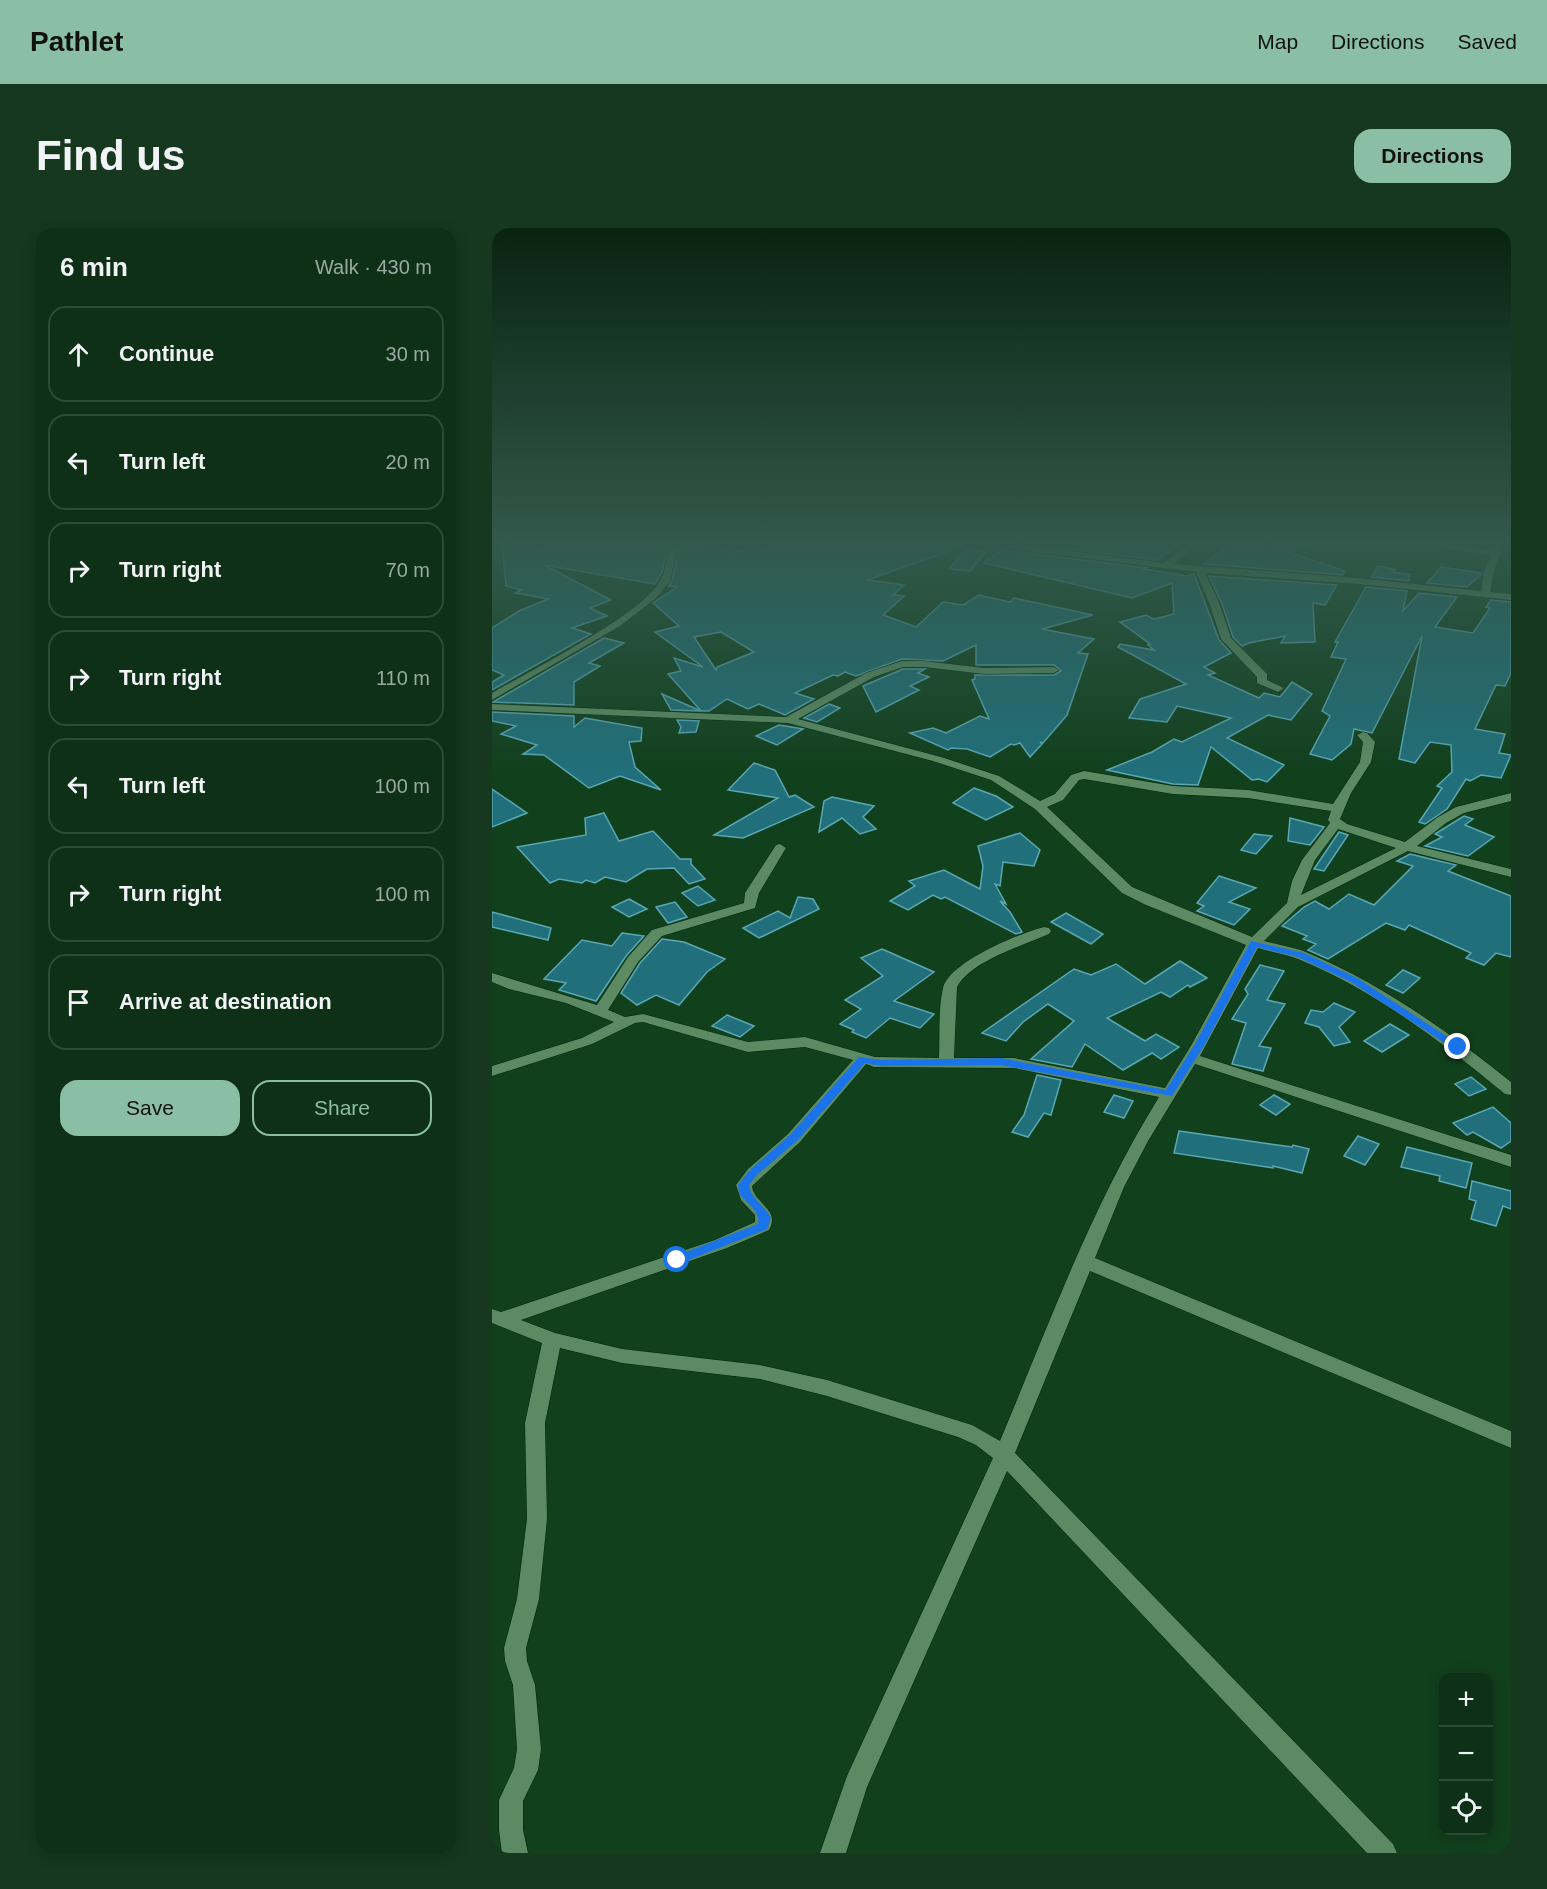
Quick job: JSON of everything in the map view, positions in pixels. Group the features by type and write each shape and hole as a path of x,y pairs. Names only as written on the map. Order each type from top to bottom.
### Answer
{"street":[{"path":"492,697 621,621"},
{"path":"1220,621 1226,639 1237,648 1249,664 1259,670 1263,676 1261,681 1278,689"},
{"path":"788,720 870,675 902,664 924,664 984,671 1054,670"},
{"path":"492,707 788,720 937,759 994,778 1039,806 1127,890 1151,902 1254,943 1301,955 1354,980 1458,1047 1511,1090"},
{"path":"1363,735 1369,742 1369,751 1337,808 1334,820 1337,823 1407,847 1511,873"},
{"path":"1039,806 1059,797 1075,777 1084,776 1173,790 1248,794 1337,808"},
{"path":"833,1853 856,1785 1004,1455 1083,1261 1116,1187 1254,943 1293,904 1407,847 1442,820 1460,810 1511,797"},
{"path":"1293,904 1296,884 1303,867 1319,843 1337,823"},
{"path":"600,1011 633,960 657,933 750,905 752,893 780,848"},
{"path":"946,1061 950,987 954,978 969,966 1044,931"},
{"path":"492,977 514,986 571,1000 626,1022"},
{"path":"492,1071 586,1041 637,1018 650,1019 748,1047 813,1043 882,1063 946,1061 1014,1063 1168,1094"},
{"path":"1191,1058 1511,1161"},
{"path":"497,1317 759,1229 765,1223 765,1218 744,1193 744,1185 794,1137 862,1059"},
{"path":"1083,1261 1511,1440"},
{"path":"497,1317 552,1339 622,1356 760,1372 827,1388 903,1410 983,1439 1004,1455 1384,1853"},
{"path":"515,1853 511,1830 511,1800 526,1770 529,1749 527,1702 516,1661 516,1641 528,1599 537,1518 535,1423 552,1339"}],"building":[{"path":"503,621 593,621 572,628 591,634 492,690 492,682 504,675 492,670 492,628"},
{"path":"673,621 899,621 916,627 923,621 1072,621 1042,629 1094,639 1078,653 1088,654 1067,715 1043,743 1040,742 1042,744 1030,757 1020,743 1011,744 990,757 967,749 951,748 948,750 910,733 933,728 946,733 980,716 989,719 972,680 975,679 975,675 1054,675 1061,671 1054,665 976,665 976,645 943,661 902,659 856,676 845,672 838,676 833,675 795,693 814,699 785,715 759,704 748,709 727,699 709,711 701,711 668,674 681,671 674,658 703,667 655,632 679,626","holes":["721,632 754,652 717,667 716,670 694,637"]},
{"path":"1212,621 1219,640 1231,653 1204,667 1215,673 1208,675 1259,698 1264,693 1280,697 1292,682 1312,694 1291,720 1268,715 1227,738 1284,765 1267,782 1259,779 1252,780 1211,747 1198,785 1173,784 1107,770 1152,752 1174,739 1182,742 1231,718 1177,706 1167,722 1129,718 1140,699 1186,684 1118,647 1120,644 1154,650 1148,645 1150,644 1120,622"},
{"path":"1228,621 1314,621 1315,642 1281,643 1285,636 1242,646 1233,637"},
{"path":"1347,621 1440,621 1435,627 1473,633 1481,621 1511,621 1511,673 1505,686 1496,685 1475,729 1505,734 1499,753 1511,755 1501,778 1481,775 1470,781 1466,779 1447,809 1425,824 1419,822 1442,788 1437,786 1452,772 1451,745 1430,742 1415,763 1399,759 1422,636 1372,733 1354,729 1351,744 1332,760 1310,754 1330,716 1322,711 1346,659 1331,657 1338,642 1335,642"},
{"path":"604,638 624,643 589,663 600,666 574,682 574,705 493,702"},
{"path":"903,669 925,669 918,673 929,677 910,686 919,690 876,712 863,686"},
{"path":"662,694 701,711 671,710"},
{"path":"829,704 840,708 817,722 804,718"},
{"path":"492,712 574,716 574,727 585,718 642,728 641,741 629,742 635,767 661,790 620,776 589,788 544,755 523,754 537,745 501,734 516,726 492,721"},
{"path":"677,720 699,721 696,732 679,733 681,727"},
{"path":"779,725 803,729 777,745 756,736"},
{"path":"754,763 775,770 789,797 795,795 814,807 743,838 714,835 778,798 728,790"},
{"path":"974,788 996,796 1013,807 986,820 953,803"},
{"path":"492,789 527,813 492,827"},
{"path":"832,797 874,806 863,817 876,829 860,834 842,818 819,832 824,801"},
{"path":"604,813 619,841 653,831 680,859 691,859 691,864 705,879 689,884 674,868 647,869 626,882 605,877 595,883 586,880 582,883 559,879 550,883 517,847 586,835 585,818"},
{"path":"1464,816 1473,819 1465,825 1494,837 1468,856 1425,846 1442,837 1435,834"},
{"path":"1290,818 1324,827 1310,845 1288,841"},
{"path":"1339,832 1348,835 1324,871 1314,869"},
{"path":"1020,833 1040,850 1034,866 1003,862 1000,886 995,884 1006,904 1000,901 1022,932 1016,934 945,897 941,899 933,895 908,910 890,901 915,886 909,881 944,870 980,889 983,866 978,846"},
{"path":"1254,834 1272,836 1256,854 1241,850"},
{"path":"1410,854 1456,865 1448,871 1511,896 1511,957 1496,953 1484,965 1466,958 1471,953 1409,925 1405,930 1386,923 1328,959 1308,950 1316,944 1303,939 1307,936 1282,926 1304,907 1315,901 1329,909 1349,894 1374,905 1413,866 1397,861"},
{"path":"1219,876 1256,888 1229,902 1250,909 1234,925 1197,911 1204,906 1197,903"},
{"path":"698,886 715,900 698,906 682,893"},
{"path":"798,897 813,899 819,909 759,938 743,928 778,911 790,918"},
{"path":"629,899 647,909 629,917 612,907"},
{"path":"675,902 687,917 668,923 656,907"},
{"path":"492,912 551,928 548,940 492,927"},
{"path":"1066,913 1103,934 1091,944 1051,922"},
{"path":"622,933 644,936 626,956 596,1001 559,990 566,983 544,979 582,940 612,946"},
{"path":"662,939 684,942 725,959 707,972 679,1005 656,995 637,1005 621,993 640,963"},
{"path":"882,949 934,972 894,1001 934,1014 920,1028 890,1018 866,1038 840,1024 861,1009 845,1000 883,976 861,958"},
{"path":"1180,961 1207,978 1190,987 1188,985 1170,997 1161,992 1107,1018 1145,1041 1156,1034 1179,1047 1161,1059 1152,1053 1123,1070 1085,1044 1072,1067 1031,1059 1074,1021 1048,1004 1023,1022 1006,1041 982,1033 1074,969 1091,975 1116,964 1145,984"},
{"path":"1260,965 1284,971 1267,1000 1285,1004 1259,1046 1271,1048 1263,1071 1232,1064 1246,1023 1232,1019 1248,994 1245,989"},
{"path":"1403,970 1420,978 1403,993 1386,985"},
{"path":"1334,1003 1355,1012 1339,1027 1350,1042 1334,1046 1319,1027 1305,1023 1311,1010 1323,1012"},
{"path":"727,1015 754,1026 740,1037 712,1026"},
{"path":"1390,1024 1409,1035 1382,1052 1364,1041"},
{"path":"1037,1075 1061,1080 1051,1115 1044,1113 1028,1137 1012,1132 1024,1115"},
{"path":"1471,1077 1486,1089 1469,1096 1455,1084"},
{"path":"1114,1095 1133,1101 1124,1118 1104,1112"},
{"path":"1274,1095 1290,1104 1276,1115 1260,1105"},
{"path":"1493,1107 1511,1123 1511,1141 1501,1148 1473,1132 1467,1135 1453,1123"},
{"path":"1179,1131 1309,1149 1302,1173 1273,1166 1273,1168 1174,1153"},
{"path":"1358,1136 1379,1144 1365,1165 1344,1156"},
{"path":"1407,1147 1472,1163 1466,1188 1439,1181 1440,1176 1401,1167"},
{"path":"1472,1181 1511,1191 1511,1209 1503,1206 1496,1226 1471,1219 1476,1201 1469,1199"}],"route":[{"path":"677,1260 763,1226 765,1218 744,1193 744,1185 794,1137 862,1059 882,1063 1001,1061 1168,1094 1200,1044 1254,943 1313,959 1354,980 1458,1047"}]}
